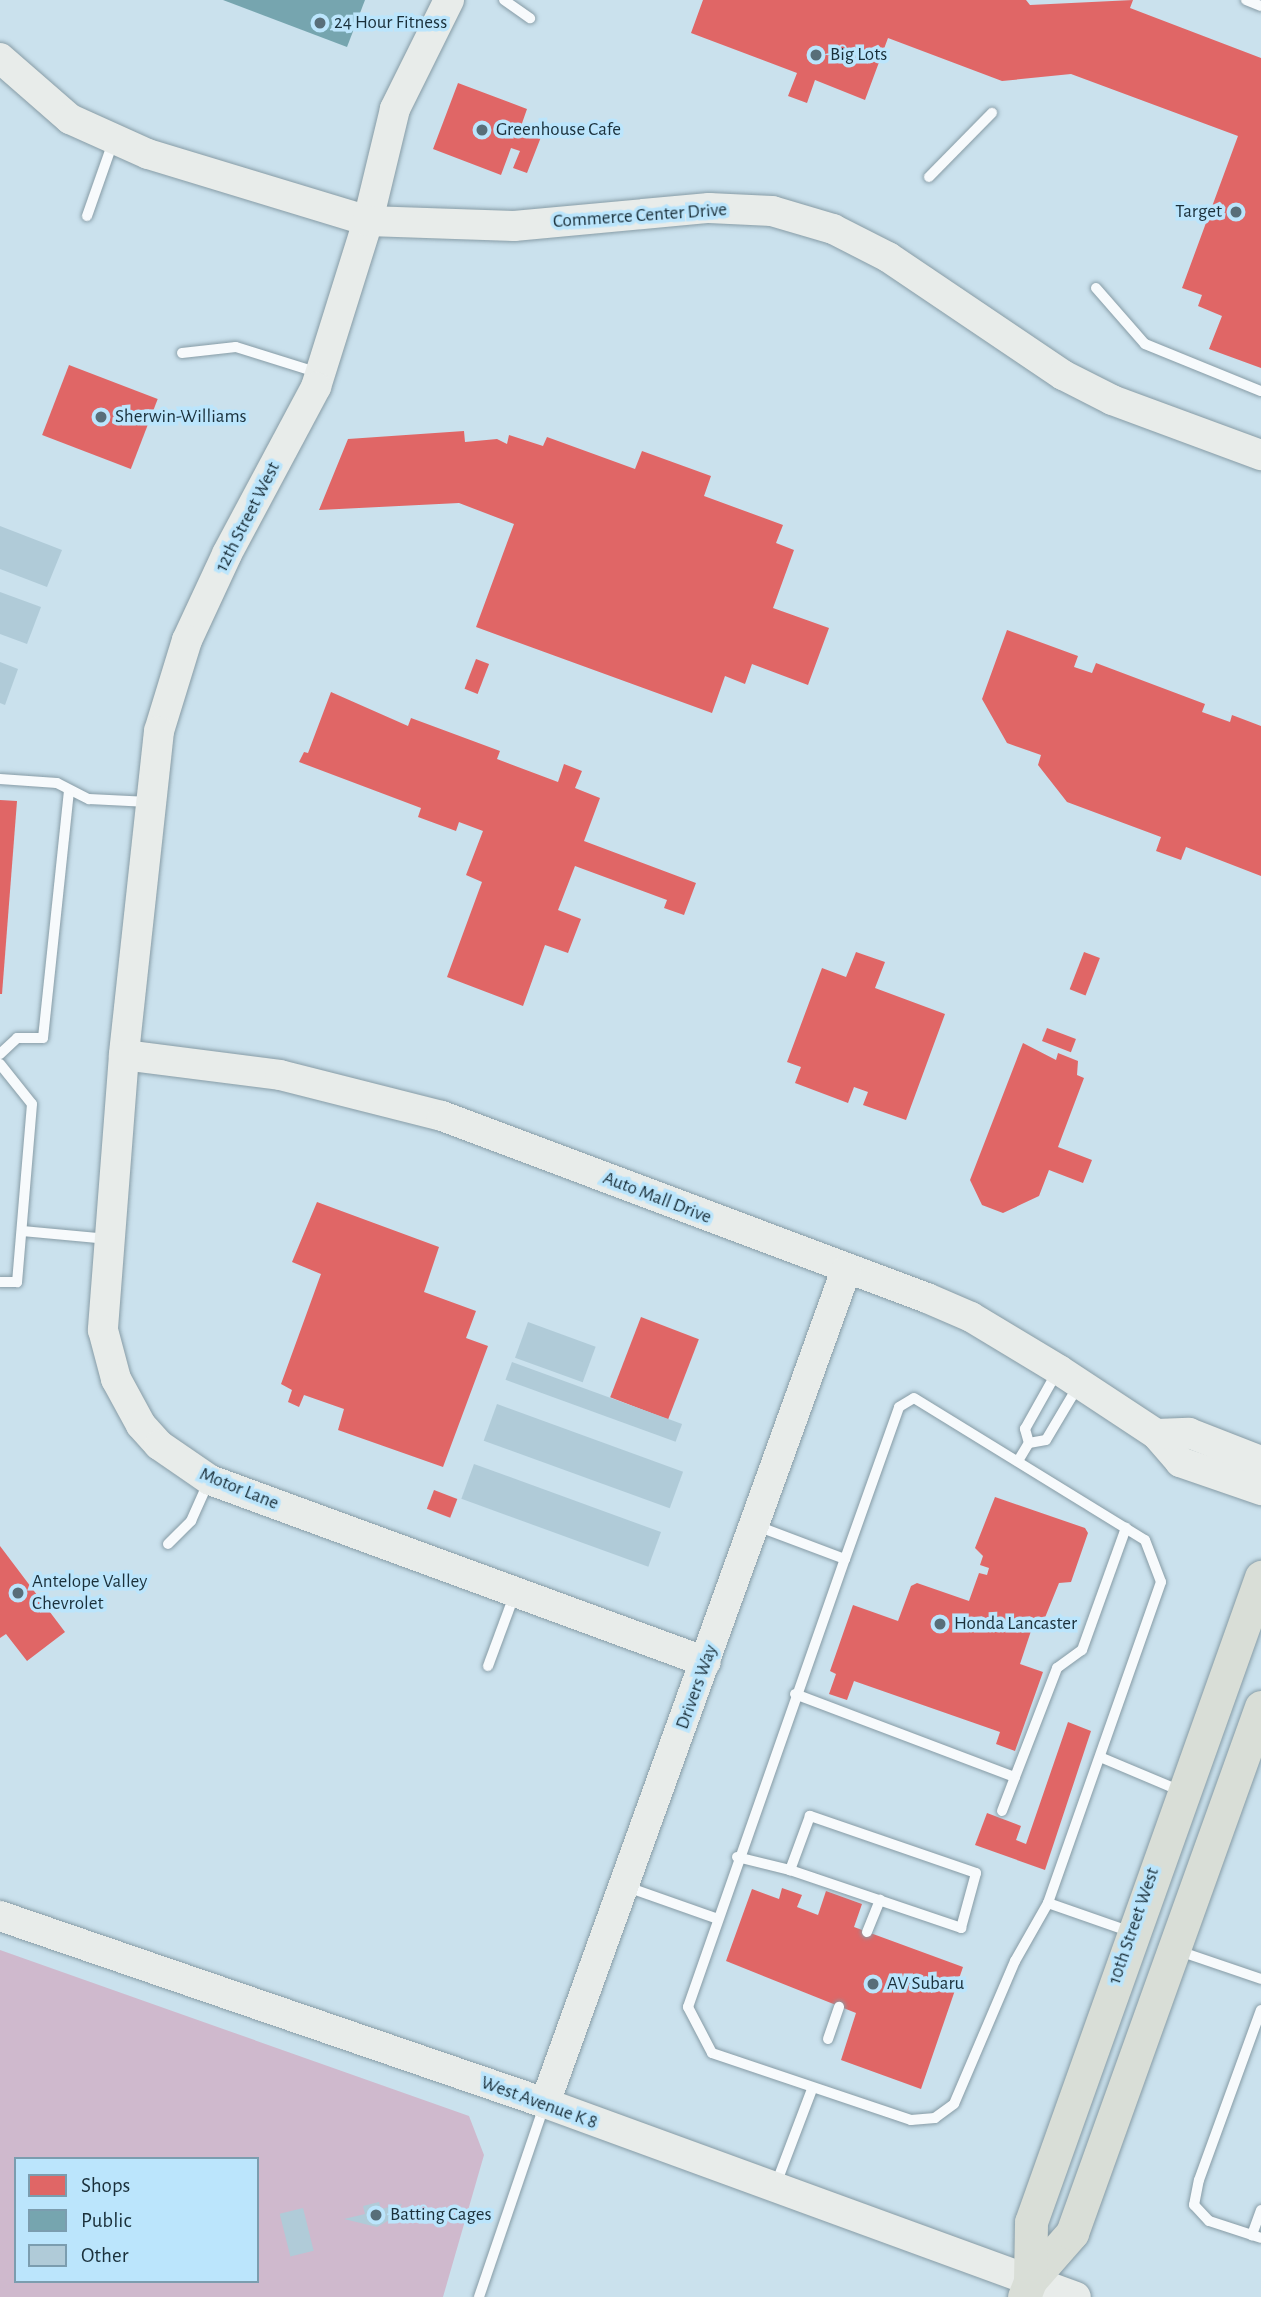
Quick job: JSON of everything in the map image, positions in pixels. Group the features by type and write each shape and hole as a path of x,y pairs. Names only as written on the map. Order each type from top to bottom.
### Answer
{"main road":[{"name":"10th Street West","path":"1027,2289 1031,2222 1131,1932 1261,1577"},
{"path":"1027,2289 1072,2233 1261,1707"},
{"path":"1174,1949 1167,1920 1171,1892 1205,1792 1204,1732"},
{"path":"1106,2142 1121,2035 1137,1988 1139,1964 1131,1932"}],"street":[{"name":"12th Street West","path":"124,1055 159,731 187,640 321,374 368,220 395,109 449,0"},
{"name":"Commerce Center Drive","path":"0,58 70,119 148,154 368,220 514,226 709,208 772,211 833,229 888,257 1075,381 1112,400 1261,455"},
{"name":"Motor Lane","path":"124,1055 103,1331 116,1379 141,1425 159,1445 209,1480 706,1662"},
{"name":"Auto Mall Drive","path":"124,1055 280,1075 443,1116 971,1317 1156,1434 1180,1462 1261,1490"},
{"name":"Drivers Way","path":"545,2103 846,1270"},
{"path":"1156,1434 1189,1433 1261,1461"},
{"name":"West Avenue K 8","path":"0,1916 545,2103 1027,2289 1076,2297"}],"lane":[{"path":"504,0 530,18"},
{"path":"1245,0 1261,6"},
{"path":"929,177 992,113"},
{"path":"87,216 114,139"},
{"path":"1096,288 1145,344 1261,391"},
{"path":"182,353 236,346 321,374"},
{"path":"0,779 57,783 89,799 152,802"},
{"path":"0,1054 17,1038 43,1038 69,791"},
{"path":"0,1064 32,1104 17,1282 0,1282"},
{"path":"22,1231 109,1239"},
{"path":"1028,1443 1046,1440 1069,1377"},
{"path":"1018,1461 1028,1443 1025,1429 1069,1377"},
{"path":"914,1398 1018,1461 1145,1540 1161,1582 1048,1903 1015,1961 954,2104 935,2118 911,2120 812,2089 712,2053 688,2007 737,1857 899,1407 914,1398"},
{"path":"168,1544 191,1521 209,1480"},
{"path":"754,1525 845,1559"},
{"path":"1002,1811 1057,1668 1082,1650 1126,1528"},
{"path":"488,1666 515,1593"},
{"path":"795,1694 1015,1777"},
{"path":"1100,1758 1183,1791"},
{"path":"737,1857 790,1870 961,1928 976,1873 810,1816 790,1870"},
{"path":"624,1886 718,1919"},
{"path":"867,1932 880,1900"},
{"path":"1048,1903 1131,1932"},
{"path":"1174,1949 1261,1979"},
{"path":"828,2039 839,2007"},
{"path":"1261,2010 1199,2180 1194,2205 1209,2221 1257,2236 1261,2210"},
{"path":"774,2190 812,2089"},
{"path":"480,2297 545,2103"}],"shaded area":[{"path":"0,1950 469,2116 484,2155 443,2297 0,2297"}],"building: Shops":[{"path":"703,0 1026,0 1030,5 1133,0 1130,8 1261,58 1261,368 1209,349 1222,316 1198,306 1202,295 1182,288 1238,136 1071,74 1002,81 888,38 865,100 815,80 807,103 788,96 797,73 691,33"},
{"name":"Greenhouse Cafe","path":"458,83 527,109 520,129 541,137 527,173 513,168 520,151 511,148 501,175 433,149"},
{"name":"Sherwin-Williams","path":"69,365 158,399 131,469 42,435"},
{"path":"464,431 465,442 497,439 507,444 509,435 543,446 547,437 635,469 642,451 711,476 704,496 783,525 776,543 794,550 773,608 829,628 808,685 752,664 745,684 725,676 712,713 476,627 514,524 459,503 319,510 348,439"},
{"path":"1007,630 1078,656 1074,667 1092,673 1096,663 1205,704 1202,712 1230,722 1232,715 1261,726 1261,876 1186,847 1181,860 1156,851 1161,837 1067,802 1038,765 1041,755 1007,743 982,699"},
{"path":"476,659 489,664 478,694 465,689"},
{"path":"331,692 408,726 411,718 500,751 497,759 558,782 564,764 582,771 575,788 600,798 584,841 696,883 684,915 664,908 667,900 575,866 558,910 581,919 568,953 545,945 523,1006 447,977 482,882 466,875 483,831 459,822 456,831 418,817 421,808 299,762 304,752 308,753"},
{"path":"0,800 17,801 2,994 0,994"},
{"path":"856,952 885,962 875,988 945,1014 906,1120 863,1105 868,1092 854,1087 848,1103 795,1083 801,1067 787,1062 822,968 846,977"},
{"path":"1084,952 1100,958 1086,995 1070,989"},
{"path":"1047,1028 1076,1039 1071,1052 1042,1041"},
{"path":"1023,1043 1056,1060 1058,1053 1078,1061 1077,1075 1084,1078 1058,1147 1092,1160 1083,1183 1049,1170 1039,1196 1003,1213 982,1205 970,1180"},
{"path":"317,1202 439,1247 424,1292 476,1311 466,1338 488,1346 443,1467 338,1430 344,1409 304,1395 299,1407 288,1402 292,1390 281,1384 321,1274 292,1262"},
{"path":"641,1317 699,1339 668,1420 610,1397"},
{"path":"434,1490 457,1499 450,1518 427,1509"},
{"name":"Honda Lancaster","path":"995,1497 1085,1528 1088,1533 1071,1582 1059,1583 1042,1625 1034,1622 1020,1664 1043,1672 1015,1751 996,1744 1000,1732 854,1681 847,1700 829,1694 836,1674 830,1671 853,1605 898,1621 911,1586 917,1583 969,1601 979,1573 987,1575 989,1568 980,1565 983,1556 975,1548"},
{"name":"Antelope Valley Chevrolet","path":"0,1546 65,1632 27,1661 6,1634 0,1638"},
{"path":"1068,1722 1091,1731 1045,1870 975,1845 987,1813 1021,1826 1016,1840 1026,1844"},
{"name":"AV Subaru","path":"782,1888 802,1895 797,1907 818,1915 826,1891 862,1904 854,1927 963,1967 921,2089 841,2060 856,2013 726,1961 752,1889 779,1899"}],"building: Public":[{"name":"24 Hour Fitness","path":"223,0 365,0 347,47"}],"building: Other":[{"path":"0,526 62,550 47,587 0,569"},
{"path":"0,592 41,607 27,644 0,634"},
{"path":"0,662 18,669 5,705 0,703"},
{"path":"528,1322 596,1347 583,1382 515,1358"},
{"path":"512,1362 682,1424 676,1442 506,1380"},
{"path":"497,1404 683,1472 670,1508 484,1441"},
{"path":"474,1464 661,1532 648,1567 461,1499"},
{"path":"379,2202 381,2209 402,2204 393,2218 377,2227 344,2219 365,2214 363,2206"},
{"path":"303,2208 314,2251 290,2256 280,2214"}],"place":[{"name":"24 Hour Fitness","path":"320,23"},
{"name":"Big Lots","path":"816,55"},
{"name":"Greenhouse Cafe","path":"482,130"},
{"name":"Target","path":"1236,212"},
{"name":"Sherwin-Williams","path":"101,417"},
{"name":"Antelope Valley Chevrolet","path":"18,1593"},
{"name":"Honda Lancaster","path":"940,1624"},
{"name":"AV Subaru","path":"873,1984"},
{"name":"Batting Cages","path":"376,2215"}]}
